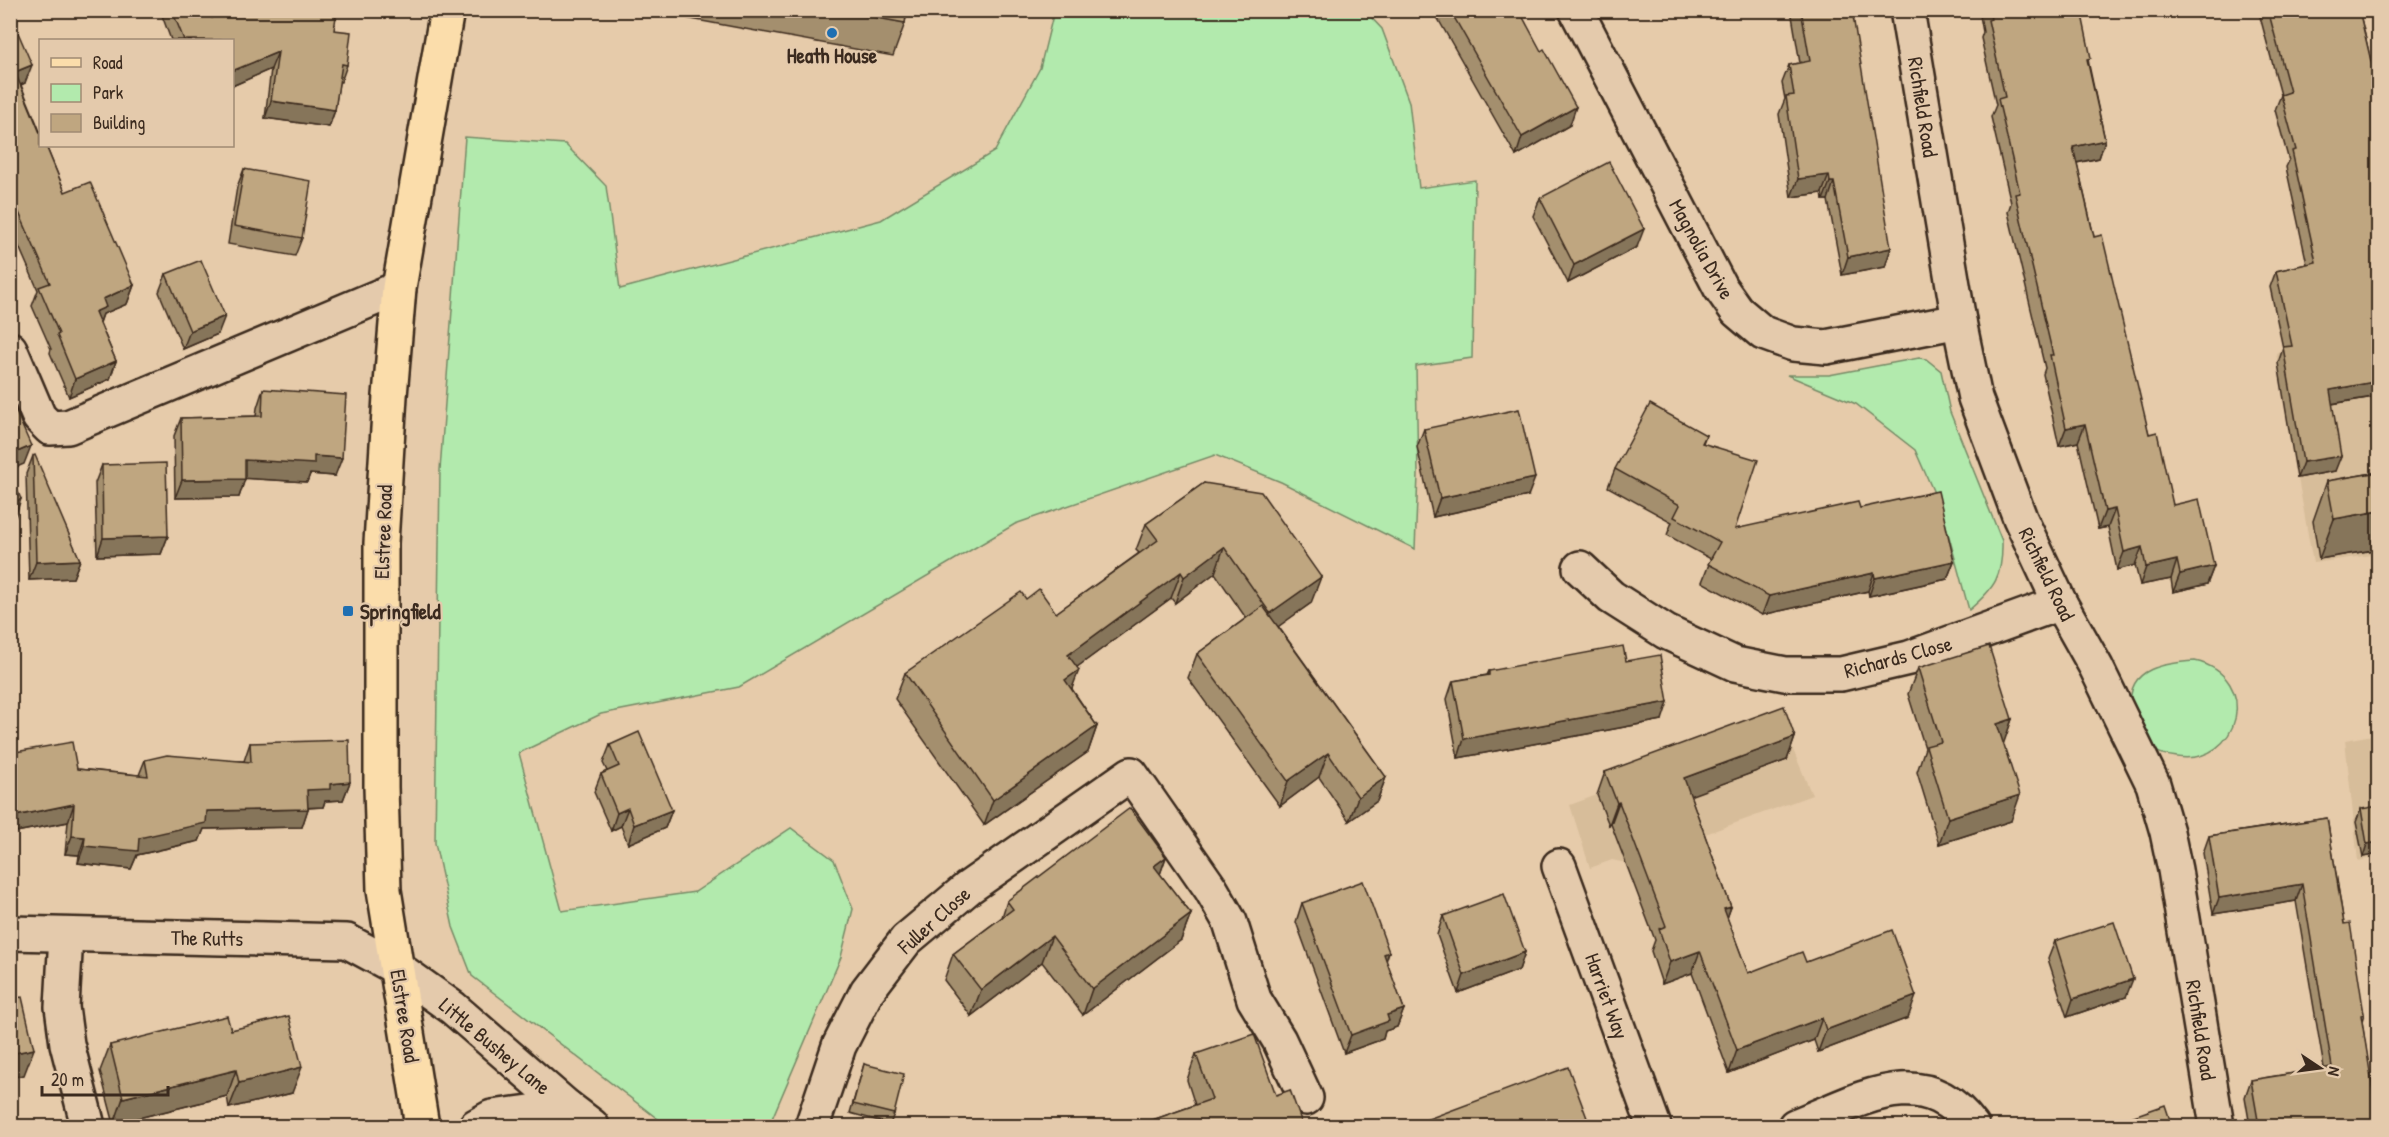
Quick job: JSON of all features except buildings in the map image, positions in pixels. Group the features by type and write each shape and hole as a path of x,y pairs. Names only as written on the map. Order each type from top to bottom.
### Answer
{"main road":[{"name":"Elstree Road","path":"422,1126 384,890 381,787 381,543 399,288 447,10"}],"street":[{"name":"Magnolia Drive","path":"1576,10 1720,287 1737,311 1763,333 1793,344 1826,348 1959,321"},
{"name":"Richfield Road","path":"1907,10 1959,321 1975,398 2020,518 2060,603 2096,666 2153,784 2175,870 2217,1126"},
{"path":"10,348 39,417 50,428 68,427 399,288"},
{"name":"Richards Close","path":"1580,567 1611,597 1666,632 1736,664 1785,674 1841,674 1909,658 2060,603"},
{"name":"Fuller Close","path":"812,1126 839,1046 867,991 906,939 968,888 1131,774 1211,889 1230,922 1254,999 1279,1040 1306,1098"},
{"name":"Harriet Way","path":"1559,866 1654,1126"},
{"name":"The Rutts","path":"10,933 347,941 397,968"},
{"path":"66,935 62,1007 67,1044 88,1126"},
{"name":"Little Bushey Lane","path":"397,968 453,1008 592,1126"},
{"path":"1795,1126 1884,1092 1908,1088 1946,1100 1963,1114 1972,1126"},
{"path":"476,1126 492,1118 567,1107"}],"shaded area":[{"path":"2378,330 2378,554 2313,563 2276,353"},
{"path":"1783,726 1812,795 1626,863 1612,860 1590,868 1570,805"},
{"path":"2378,734 2378,857 2358,861 2345,740"}],"green space":[{"path":"1054,11 1365,11 1382,29 1409,102 1419,188 1475,180 1472,358 1416,366 1418,475 1415,549 1281,482 1215,455 1015,524 739,687 601,714 519,753 562,911 695,892 791,828 834,860 853,909 841,957 771,1121 766,1126 667,1126 472,976 453,927 435,843 440,470 465,137 565,144 606,186 620,289 881,220 995,151 1040,68"},
{"path":"1919,358 1926,359 1941,371 1950,412 2002,541 2001,563 1996,580 1985,595 1969,610 1942,511 1915,450 1856,404 1787,375 1829,375"},
{"path":"2195,661 2216,670 2230,684 2236,701 2235,718 2228,735 2216,748 2199,756 2177,757 2163,754 2152,746 2131,705 2131,692 2135,682 2151,670 2173,663"}],"place":[{"name":"Heath House","path":"832,33"},
{"name":"Springfield","path":"348,611"}]}
